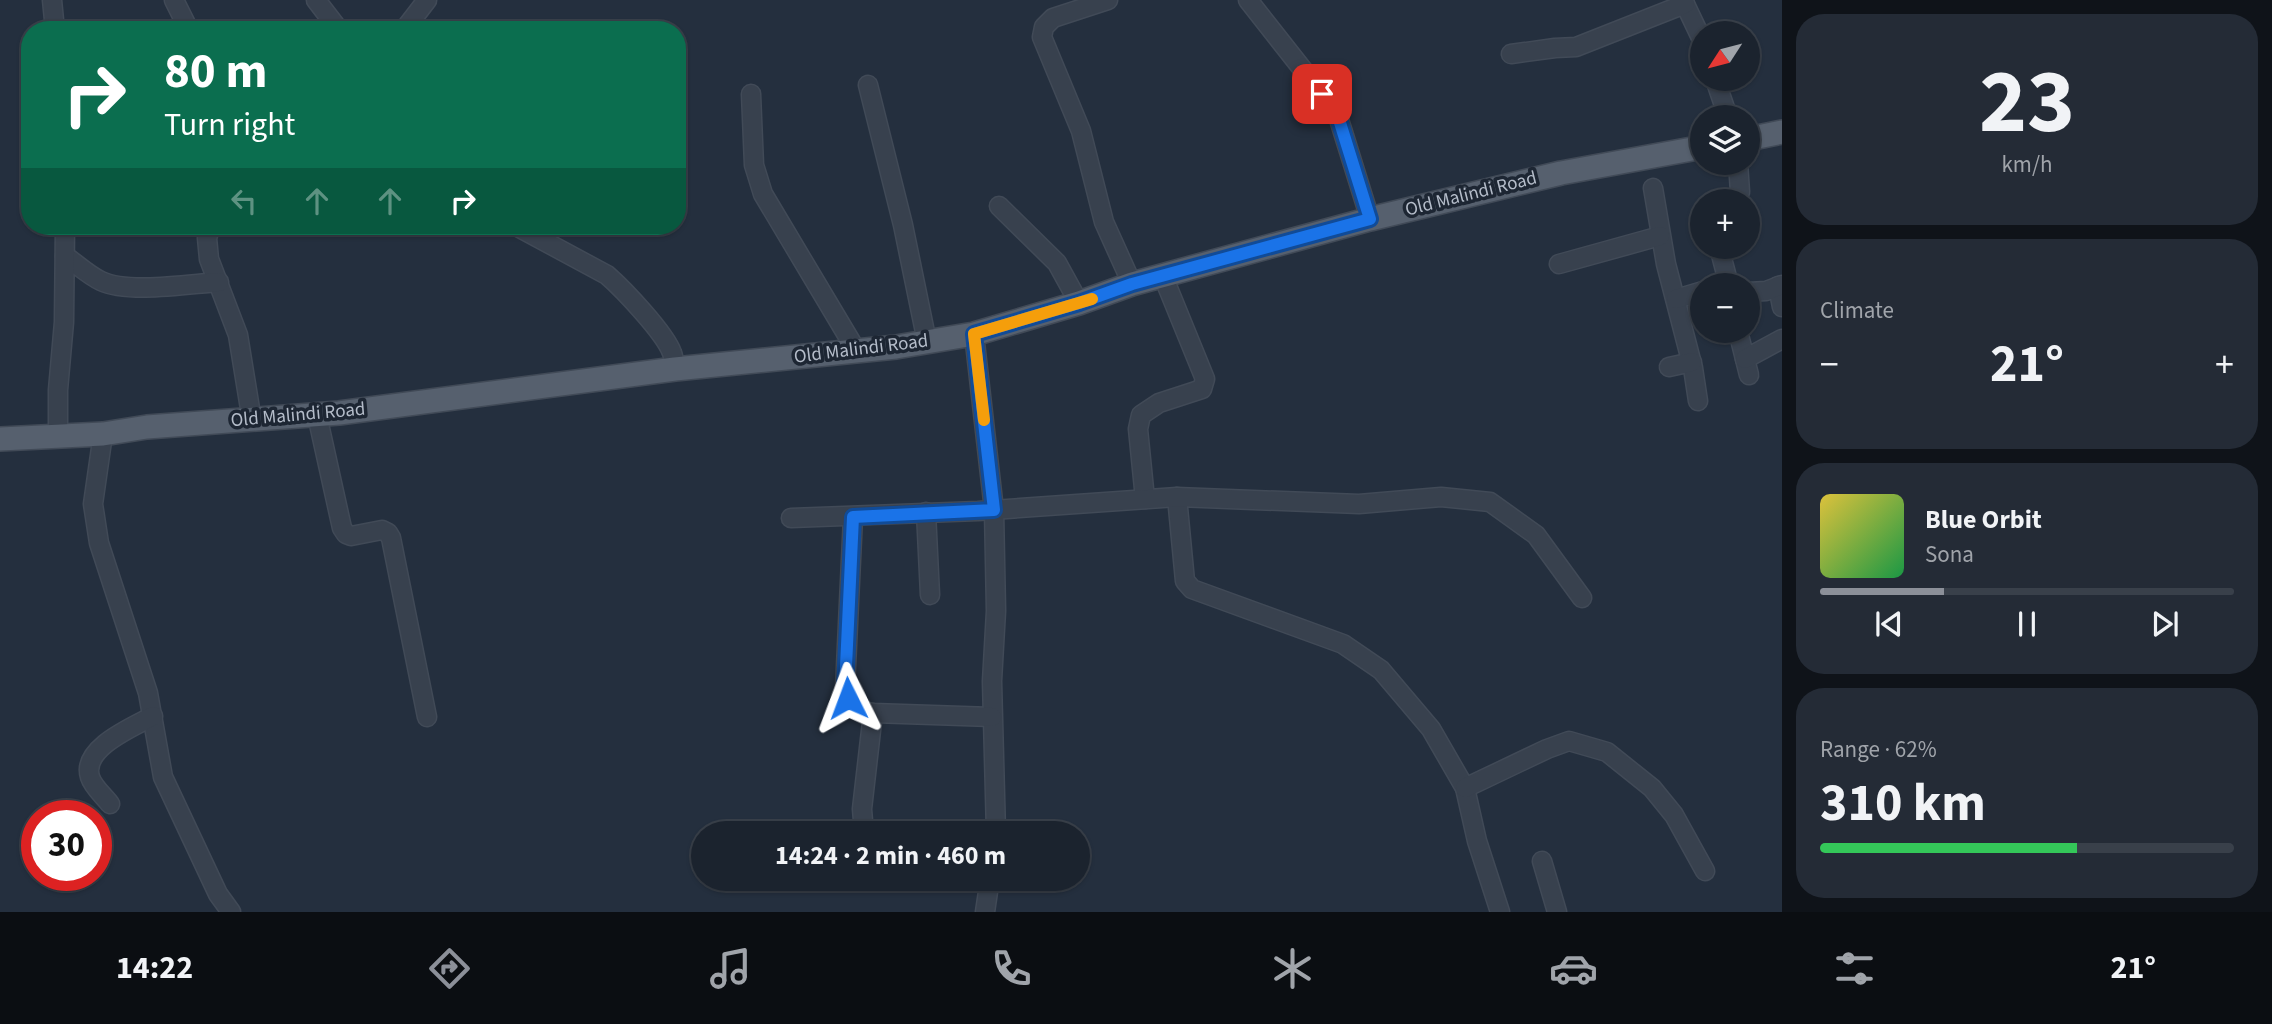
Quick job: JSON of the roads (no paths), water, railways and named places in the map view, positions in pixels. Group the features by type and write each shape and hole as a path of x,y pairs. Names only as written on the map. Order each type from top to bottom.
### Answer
{"main road":[{"path":"1760,137 1782,132"},
{"name":"Old Malindi Road","path":"0,439 103,434 147,427 317,415 675,369 927,342 974,334 1079,303 1132,284 1370,219 1561,173 1690,149"}],"street":[{"path":"52,0 54,21"},
{"path":"174,0 184,21"},
{"path":"316,0 332,21"},
{"path":"411,21 427,0"},
{"path":"1108,0 1053,18 1044,27 1042,37 1081,131 1104,222 1132,284"},
{"path":"1248,0 1337,113 1370,219"},
{"path":"1511,54 1576,47 1684,2 1693,21"},
{"path":"868,85 903,225 927,342"},
{"path":"751,94 754,165 763,194 856,350"},
{"path":"1653,188 1660,236 1692,362 1698,401"},
{"path":"999,206 1057,263 1079,303"},
{"path":"58,435 65,235"},
{"path":"208,235 209,259 238,335 252,421"},
{"path":"533,235 607,275 619,286 665,341 673,354 675,369"},
{"path":"1559,264 1660,236"},
{"path":"65,256 102,281 121,286 219,282"},
{"path":"1145,499 1138,429 1141,415 1158,403 1202,389 1205,379 1163,276"},
{"path":"1760,291 1780,286 1782,307"},
{"path":"1676,299 1690,295"},
{"path":"974,334 994,510 996,611 992,717 996,821"},
{"path":"1741,343 1747,367 1782,339"},
{"path":"1669,367 1692,362"},
{"path":"317,415 342,528 351,536 382,530 391,538 427,717"},
{"path":"103,434 93,504 95,526 148,692 158,760 166,786 218,894 231,912"},
{"path":"1177,497 1185,581 1192,589 1343,644 1381,670 1431,729 1465,788 1477,842 1500,912"},
{"path":"790,518 994,510 1177,497 1359,504 1441,497 1490,502 1536,536 1582,598"},
{"path":"926,512 930,595"},
{"path":"853,517 845,688 853,706 873,713 992,717"},
{"path":"863,821 862,809 873,713"},
{"path":"107,800 91,779 89,768 94,754 109,741 153,716"},
{"path":"1465,788 1569,741 1607,752 1652,788 1674,815 1705,871"},
{"path":"1542,861 1557,912"},
{"path":"985,912 988,891"}]}
